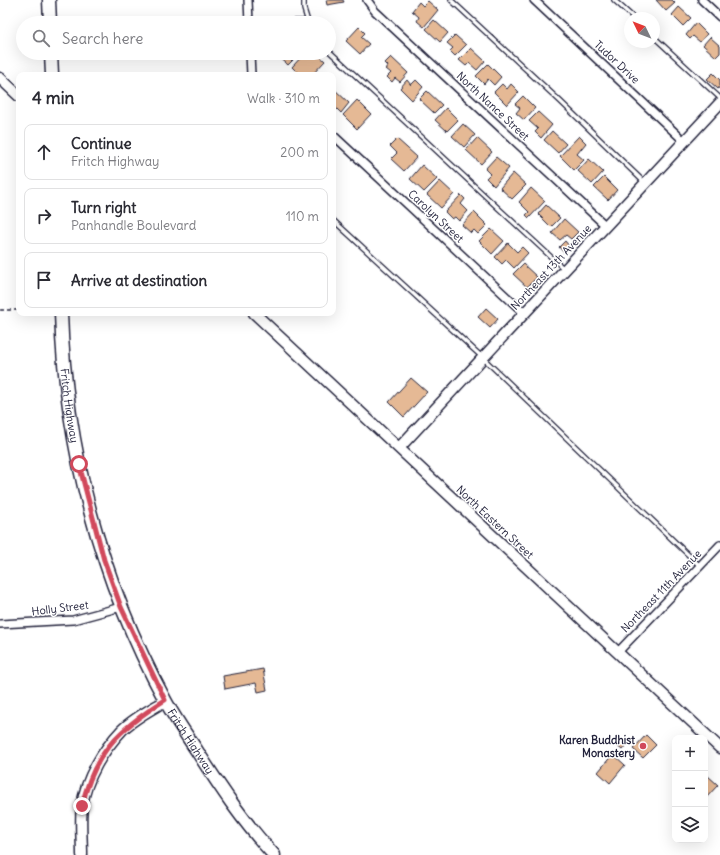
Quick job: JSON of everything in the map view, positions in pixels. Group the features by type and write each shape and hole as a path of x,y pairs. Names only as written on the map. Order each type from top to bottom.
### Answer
{"main road":[{"path":"50,0 50,16"},
{"path":"51,60 52,72"},
{"name":"Fritch Highway","path":"62,316 63,361 79,464 104,560 121,607 165,700 224,794 274,855"}],"street":[{"path":"248,0 249,16"},
{"name":"North Nance Street","path":"367,0 381,17 606,226"},
{"name":"Tudor Drive","path":"534,0 684,141"},
{"path":"702,0 720,17"},
{"path":"250,60 251,72"},
{"path":"0,78 16,93"},
{"name":"Northeast 13th Avenue","path":"399,448 482,357 720,103"},
{"name":"Carolyn Street","path":"336,138 524,313"},
{"name":"North Eastern Street","path":"257,316 720,748"},
{"name":"Northeast 11th Avenue","path":"618,652 720,545"},
{"name":"Holly Street","path":"0,624 73,620 121,607"},
{"path":"82,855 82,806 86,789 97,764 122,730 136,718 165,700"}],"lane":[{"path":"304,0 307,16"},
{"path":"451,0 560,101 645,183"},
{"path":"614,0 627,12"},
{"path":"660,43 720,98"},
{"path":"336,58 564,270"},
{"path":"336,223 482,357 700,566"}],"path":[{"path":"0,310 16,310"}],"building":[{"path":"326,0 343,0 344,2 327,5"},
{"path":"656,0 672,0 675,3 666,11"},
{"path":"428,1 438,10 424,27 417,21 419,17 412,11 419,2 423,6"},
{"path":"679,7 691,18 683,26 672,15"},
{"path":"434,20 448,33 440,42 426,29"},
{"path":"696,23 707,34 700,42 693,36 690,39 686,35"},
{"path":"359,27 365,33 361,37 369,44 360,54 346,41"},
{"path":"455,35 466,45 455,56 450,51 453,48 447,43"},
{"path":"710,37 720,46 720,53 716,57 703,45"},
{"path":"471,48 485,61 477,70 469,63 466,66 459,60"},
{"path":"391,57 408,73 400,82 395,78 392,82 387,77 391,73 386,69 388,66 385,63"},
{"path":"283,60 293,60 288,65"},
{"path":"298,60 325,61 315,72 297,72 292,67"},
{"path":"488,64 501,77 494,85 488,79 484,84 476,76"},
{"path":"713,73 720,80 720,86 718,89 707,79"},
{"path":"407,80 411,85 416,80 423,87 412,100 400,88"},
{"path":"502,84 507,89 511,84 519,92 507,105 494,92"},
{"path":"336,91 349,103 341,113 336,108"},
{"path":"427,91 442,105 434,113 419,99"},
{"path":"523,96 535,108 524,120 516,113 520,108 515,104"},
{"path":"357,100 371,114 357,129 343,115"},
{"path":"446,108 458,120 447,131 435,120"},
{"path":"538,112 552,125 541,138 535,132 538,129 529,121"},
{"path":"463,124 475,135 464,147 452,136"},
{"path":"552,131 566,144 558,153 544,140"},
{"path":"579,136 586,143 577,154 584,160 574,170 560,156"},
{"path":"477,138 492,152 481,164 466,150"},
{"path":"397,139 417,157 404,171 391,159 397,153 390,146"},
{"path":"496,157 509,168 494,186 486,178 490,174 485,169"},
{"path":"589,159 603,172 592,184 578,171"},
{"path":"422,165 437,179 424,192 410,179"},
{"path":"513,173 526,185 512,199 500,188"},
{"path":"604,177 617,190 608,200 594,187"},
{"path":"440,181 454,194 441,208 427,195"},
{"path":"531,188 545,201 529,218 526,215 529,212 519,202"},
{"path":"461,195 465,199 461,204 468,211 459,221 455,217 452,219 445,212"},
{"path":"546,205 560,218 551,227 538,214"},
{"path":"474,212 487,225 478,234 474,230 471,233 462,225"},
{"path":"564,219 578,232 571,239 566,235 560,240 552,233"},
{"path":"491,229 504,241 492,254 479,241"},
{"path":"565,241 570,247 564,253 559,247"},
{"path":"508,243 517,252 522,247 528,253 514,268 506,260 502,264 495,257"},
{"path":"523,264 537,277 527,287 513,274"},
{"path":"486,308 498,319 490,328 478,317"},
{"path":"411,378 427,392 404,417 389,402"},
{"path":"263,669 267,690 258,692 256,683 225,689 223,676"},
{"path":"646,735 656,745 643,758 633,749"},
{"path":"619,739 626,745 622,750 615,744"},
{"path":"613,754 625,765 610,783 598,772"},
{"path":"708,776 718,785 708,796"}],"place":[{"name":"Karen Buddhist Monastery","path":"643,746"}],"route":[{"path":"79,464 104,560 121,607 165,700 136,718 122,730 106,750 97,764 86,789 82,806"}]}
